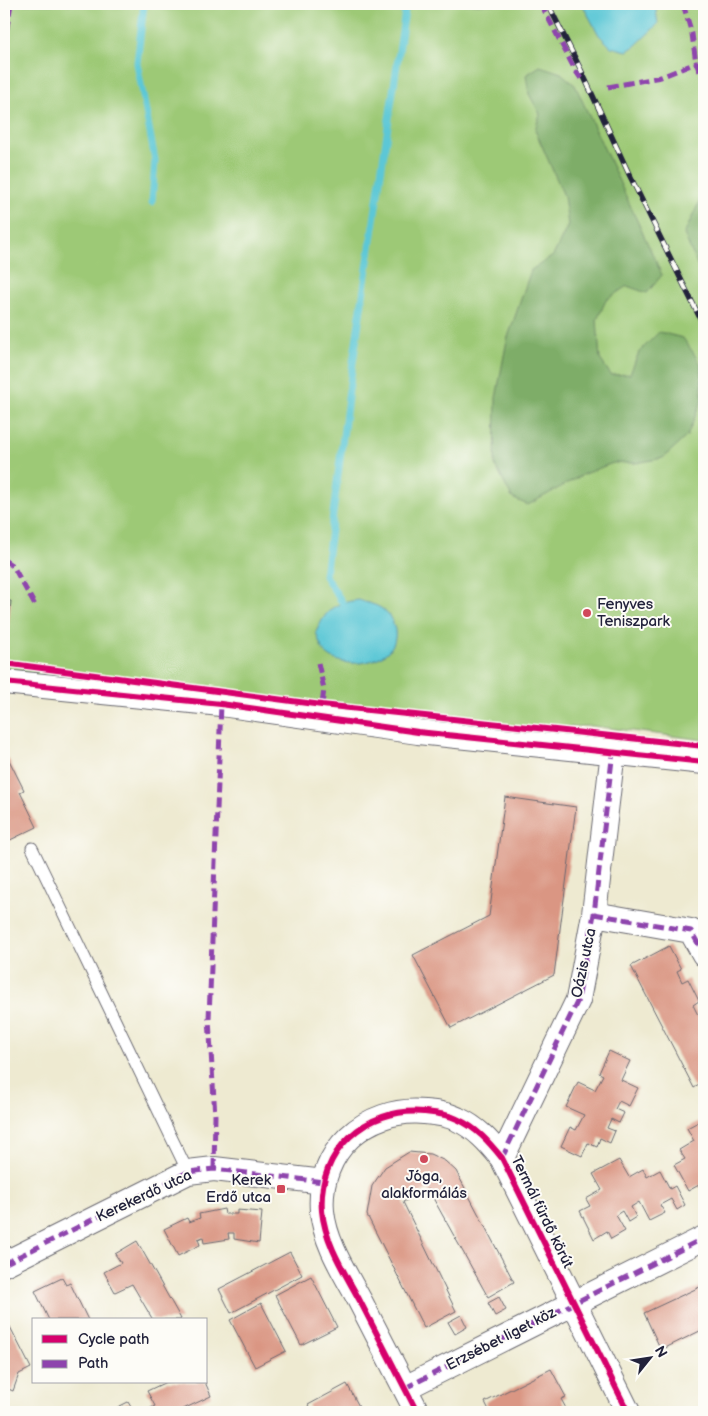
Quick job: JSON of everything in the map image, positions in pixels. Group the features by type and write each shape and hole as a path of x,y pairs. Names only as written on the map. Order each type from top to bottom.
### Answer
{"street":[{"path":"4,682 221,704 418,732 704,762"},
{"name":"Oázis utca","path":"502,1158 578,1000 594,914 613,752"},
{"path":"594,914 691,931 704,954"},
{"name":"Termál fürdő körút","path":"417,1412 334,1250 322,1213 322,1197 329,1164 341,1144 366,1125 382,1117 397,1113 423,1112 456,1118 473,1127 486,1138 502,1158 628,1412"},
{"name":"Kerekerdő utca","path":"4,1264 188,1172 214,1169 324,1182"},
{"name":"Erzsébet liget köz","path":"404,1388 704,1238"}],"lane":[{"path":"32,848 188,1172"}],"green space":[{"path":"4,4 704,4 704,740 592,726 418,732 4,682"},
{"path":"540,66 561,73 575,85 662,275 647,293 627,286 606,300 597,320 600,359 611,375 630,374 639,352 659,332 683,338 701,364 702,400 687,436 663,458 636,463 613,463 584,474 528,505 512,498 495,465 496,398 507,340 531,270 553,256 568,225 564,196 535,130 540,114 529,94 526,75"},
{"path":"704,192 704,281 684,234"}],"water":[{"path":"582,4 655,4 658,24 627,51 611,47 599,35"},
{"path":"359,600 379,607 386,613 395,630 394,642 389,651 379,658 367,662 342,662 331,657 323,650 316,632 332,608 343,603"}],"building":[{"path":"4,601 11,601 8,633 4,632"},
{"path":"8,758 24,790 20,792 37,827 4,843 4,760"},
{"path":"505,797 576,807 554,975 451,1028 413,955 489,916"},
{"path":"669,946 681,969 677,971 682,982 688,979 699,1001 693,1005 698,1015 704,1012 704,1082 694,1088 631,966"},
{"path":"609,1051 630,1061 621,1080 638,1088 629,1106 619,1101 615,1109 624,1113 619,1123 611,1119 607,1128 615,1131 610,1143 600,1138 597,1147 588,1143 582,1156 561,1146 570,1127 576,1130 584,1115 566,1107 578,1082 595,1090 603,1075 599,1073"},
{"path":"704,1119 704,1194 699,1185 688,1191 674,1165 685,1159 679,1150 694,1141 687,1128"},
{"path":"409,1152 430,1154 445,1161 456,1171 514,1282 488,1297 428,1189 403,1202 456,1311 424,1328 367,1215 372,1186 385,1167"},
{"path":"619,1160 629,1177 643,1169 647,1177 660,1170 670,1189 675,1186 685,1205 677,1210 671,1199 660,1205 665,1213 649,1221 639,1202 631,1207 636,1217 628,1222 622,1211 616,1215 625,1231 611,1239 607,1231 594,1239 580,1211 590,1206 586,1199 602,1190 593,1174"},
{"path":"224,1209 225,1214 237,1214 237,1210 262,1212 259,1243 234,1239 234,1233 228,1233 229,1239 204,1243 203,1237 198,1239 200,1245 178,1256 164,1229 187,1218 189,1222 200,1218 199,1214"},
{"path":"137,1241 180,1318 152,1318 132,1284 115,1292 104,1272 121,1263 115,1254"},
{"path":"290,1252 302,1275 231,1313 219,1289"},
{"path":"311,1276 337,1327 301,1345 275,1295"},
{"path":"62,1278 66,1285 70,1283 87,1318 48,1318 35,1291"},
{"path":"704,1285 704,1329 661,1350 644,1313"},
{"path":"499,1297 506,1310 495,1316 488,1303"},
{"path":"261,1303 286,1351 255,1367 230,1320"},
{"path":"461,1315 467,1327 455,1334 448,1322"},
{"path":"5,1317 31,1368 19,1374 13,1391 4,1387"},
{"path":"551,1369 566,1397 561,1399 568,1412 490,1412 485,1402"},
{"path":"162,1384 206,1384 211,1396 177,1412 142,1412 155,1406 147,1391"},
{"path":"347,1384 362,1412 312,1412 308,1405"},
{"path":"128,1402 134,1412 108,1412"}],"waterway":[{"path":"144,4 137,63 155,160 152,202"},
{"path":"342,602 325,576 349,390 406,4"}],"railway":[{"path":"548,4 704,326"}],"marked path":[{"path":"4,44 11,4"},
{"path":"541,4 582,80"},
{"path":"683,4 692,34 696,63 704,81"},
{"path":"608,87 661,77 696,63 704,63"},
{"path":"4,560 13,566 37,609"},
{"path":"318,663 324,689 322,705"},
{"path":"214,1169 215,1116 209,1019 221,704"},
{"path":"502,1158 578,1000 594,914 613,751"},
{"path":"594,914 691,931 704,954"},
{"path":"4,1264 188,1172 214,1169 324,1182"},
{"path":"405,1388 704,1238"}],"cycle path":[{"path":"4,663 322,705 704,746"},
{"path":"4,682 221,704 418,732 704,762"},
{"path":"417,1412 336,1258 327,1235 322,1211 323,1189 328,1170 337,1152 349,1137 365,1125 383,1117 403,1112 424,1112 453,1117 482,1136 502,1158 628,1412"}],"place":[{"name":"Fenyves Teniszpark","path":"587,613"},
{"name":"Jóga, alakformálás","path":"424,1159"},
{"name":"Kerek Erdő utca","path":"281,1189"}]}
